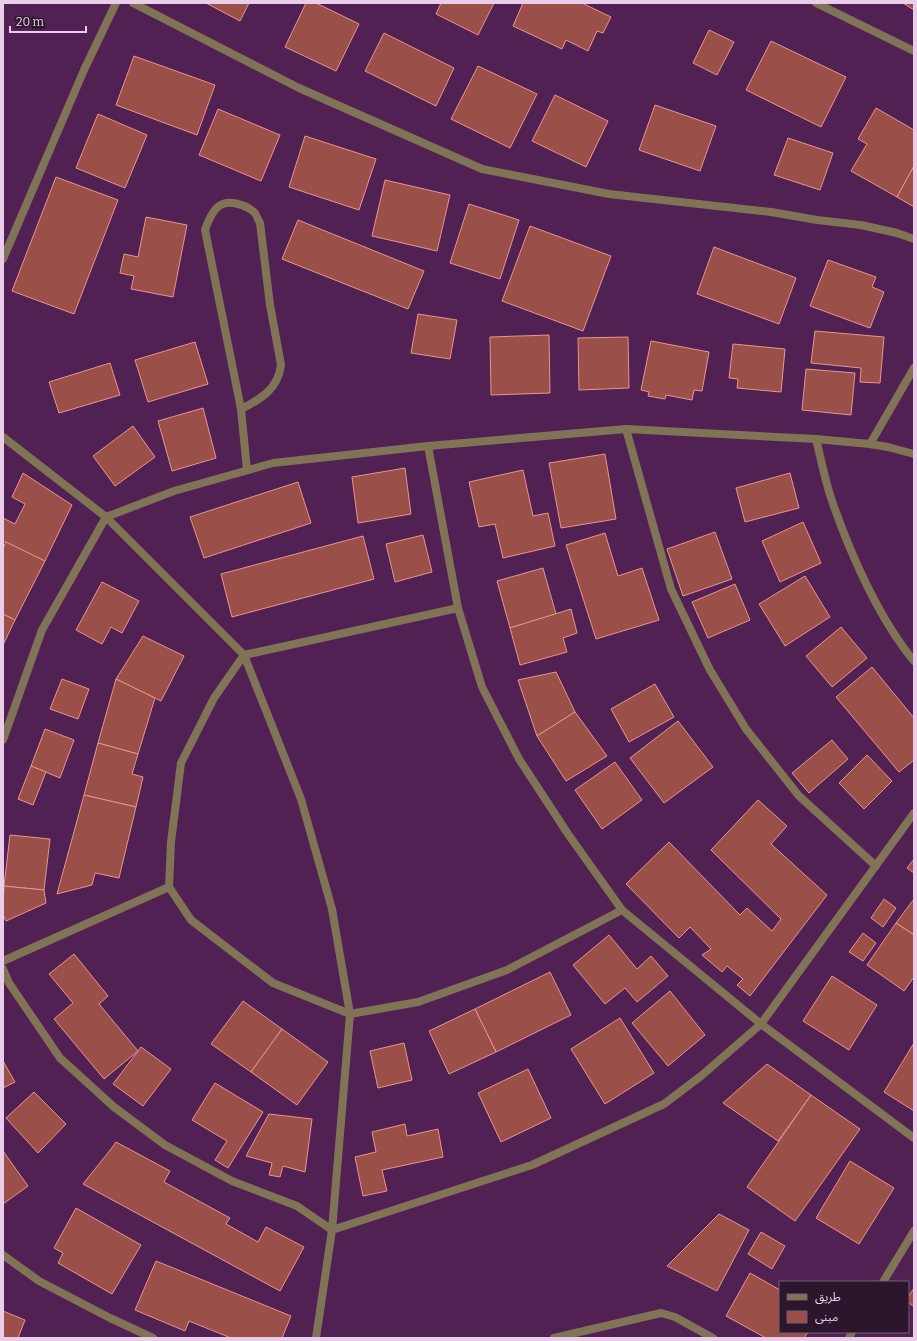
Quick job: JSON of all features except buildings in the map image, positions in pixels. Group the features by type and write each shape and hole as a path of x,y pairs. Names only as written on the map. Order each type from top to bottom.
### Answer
{"street":[{"path":"3,259 84,70 116,3"},
{"path":"133,3 299,88 482,169 609,194 771,212 817,220 861,225 897,233 914,239"},
{"path":"816,3 914,51"},
{"path":"241,409 255,402 270,391 280,374 281,365 270,305 260,223 255,213 244,205 230,203 220,205 210,217 205,230 241,409 248,470"},
{"path":"870,444 914,368"},
{"path":"3,740 42,630 106,517 174,491 273,463 428,446 626,429 816,439 888,446 914,454"},
{"path":"626,429 671,589 710,670 746,729 799,796 876,866"},
{"path":"3,437 106,517 244,654 300,799 332,909 350,1014 332,1230 316,1338"},
{"path":"816,439 831,500 868,586 887,623 914,661"},
{"path":"428,446 458,608 482,687 519,759 568,834 622,910 761,1024 914,1138"},
{"path":"458,608 244,654 214,698 181,762 171,842 169,887 191,920 273,983 350,1014 418,1002 507,970 622,910"},
{"path":"332,1230 532,1166 664,1104 701,1076 761,1024 914,813"},
{"path":"3,960 169,887"},
{"path":"3,969 9,983 60,1058 114,1107 165,1145 232,1181 297,1206 332,1230"},
{"path":"884,1281 914,1230"},
{"path":"3,1255 39,1281 110,1318 153,1338"},
{"path":"554,1338 661,1313 675,1317 713,1338"}]}
